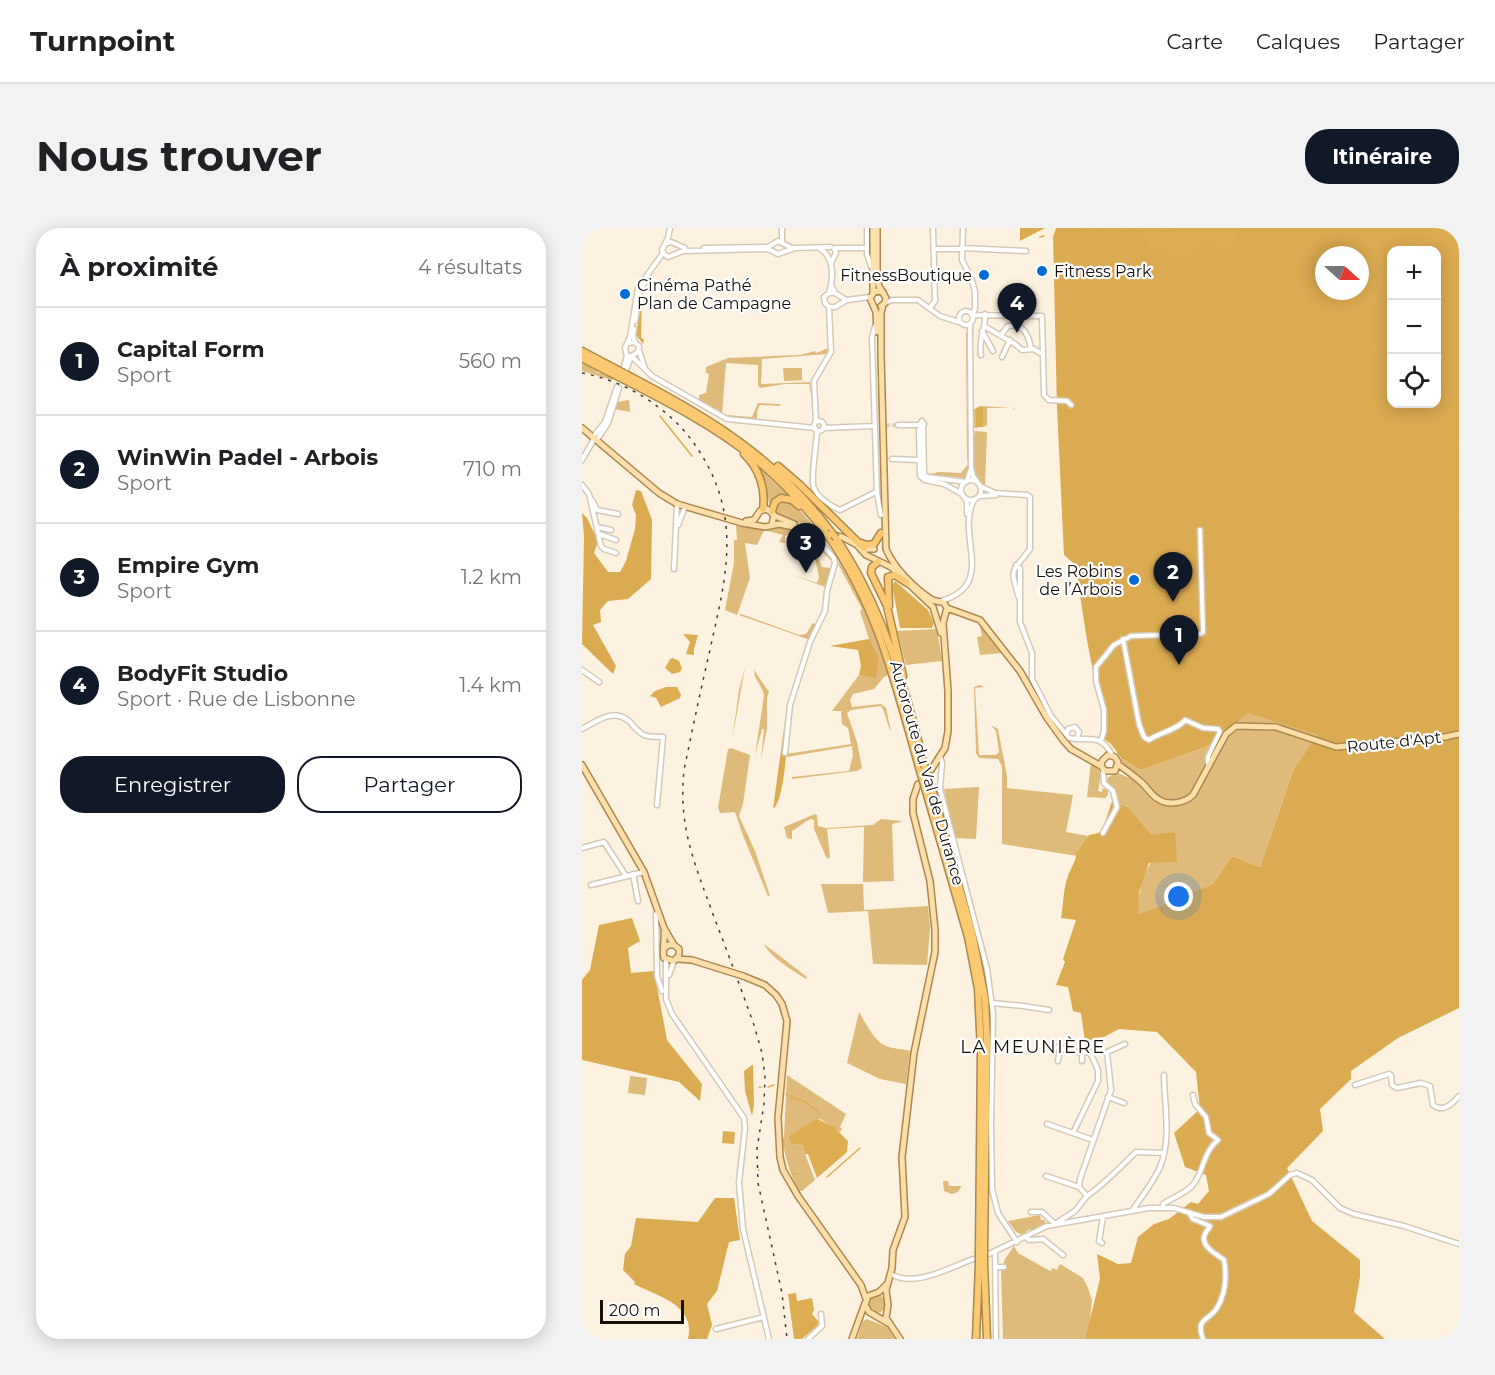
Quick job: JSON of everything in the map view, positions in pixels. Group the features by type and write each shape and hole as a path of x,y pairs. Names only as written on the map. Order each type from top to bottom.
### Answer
{"highway":[{"name":"Autoroute du Val de Durance","path":"582,351 697,413 750,448 784,477 804,497 848,567 878,629 930,782 975,942 985,998 987,1051 984,1251 979,1261 988,1339"},
{"name":"Autoroute du Val de Durance","path":"582,358 718,432 755,459 797,499 826,534 862,581 881,619 893,654 923,766 921,786 968,937 978,989 984,1251"},
{"path":"718,432 724,440 745,455 755,466 763,487 763,509"},
{"path":"750,448 759,451 792,478 854,538 860,547"},
{"path":"773,514 778,499 789,499 800,506 826,534"},
{"path":"854,538 868,545 875,543 881,533"},
{"path":"878,560 872,567 871,573 887,606 923,766"},
{"path":"894,636 887,579 890,575 895,574 907,583"},
{"path":"977,1339 979,1261"}],"main road":[{"path":"876,228 872,294 877,320 881,515 881,533 875,548 878,560"},
{"path":"876,228 878,278 884,293 881,313 881,355 886,551 886,558 878,560"},
{"path":"872,294 884,293"},
{"path":"873,305 884,304"},
{"path":"582,429 659,493 677,504 766,527 772,524 783,525 845,538 860,547 864,553 891,567 907,583 942,607"},
{"path":"738,521 752,521 763,509 826,534"},
{"path":"772,524 773,514"},
{"path":"757,517 760,525"},
{"path":"860,547 886,551 894,565 942,607"},
{"path":"942,607 936,614 945,651"},
{"path":"931,770 946,745 948,731 948,691 942,607"},
{"name":"Route d'Apt","path":"942,607 976,617 984,625 1020,670 1047,718 1074,751 1107,770 1124,772 1133,776"},
{"path":"937,760 944,736 948,691"},
{"name":"Route d'Apt","path":"1087,757 1118,759 1119,765 1157,799 1178,803 1191,797 1226,734 1236,726 1276,727 1336,747 1459,734"},
{"path":"1107,757 1107,770 1119,765"},
{"path":"582,764 644,872 664,928 674,945 692,960"},
{"path":"900,1339 886,1318 887,1298 894,1247 905,1217 903,1142 914,1053 934,952 933,901 914,805 921,786"},
{"path":"664,928 661,952 666,960 692,960 743,976 765,985 782,1004 787,1021 778,1118 783,1170 798,1196 861,1285 869,1312"},
{"path":"661,952 668,945 674,945"},
{"path":"676,960 680,951"},
{"path":"852,1339 866,1300 889,1280"},
{"path":"861,1285 887,1298"},
{"path":"876,1315 886,1311"},
{"path":"860,1316 869,1312 889,1324"}],"street":[{"path":"867,228 867,248 873,272"},
{"path":"930,308 935,301 933,228"},
{"path":"942,607 950,597 965,589 971,578 969,517 974,500 981,491 971,467 971,318 975,307 973,282 963,263 963,228"},
{"path":"639,350 637,354 631,356 626,367 625,348 628,343 639,285 663,252 670,230"},
{"path":"670,230 676,253"},
{"path":"782,230 783,252"},
{"path":"666,243 682,248 772,248 778,255 795,248 867,248"},
{"path":"645,369 633,333 642,288 646,279 662,259 683,251 772,248 781,243 795,248"},
{"path":"818,248 830,255 836,253 832,248"},
{"path":"832,248 830,255 831,284 824,301 831,307 831,354 813,385 819,426 813,482 816,492 840,510 877,491"},
{"path":"934,249 1026,251"},
{"path":"663,252 668,257"},
{"path":"831,284 838,303"},
{"path":"829,293 847,300"},
{"path":"884,293 898,299"},
{"path":"855,300 872,294"},
{"path":"831,307 847,300 873,305"},
{"path":"884,304 889,300 918,300 936,314 959,322 968,330 970,467 967,482 962,489 968,507 970,573 963,587 956,594"},
{"path":"975,307 984,314"},
{"path":"948,318 964,311 971,318"},
{"path":"959,314 959,322"},
{"path":"981,355 980,344 984,314"},
{"path":"963,326 971,318 984,314 1042,316 1044,395 1048,400 1067,401 1071,405"},
{"path":"877,320 872,338 877,500 881,515"},
{"path":"1001,335 1008,326 1018,326 1027,333 1031,349"},
{"path":"983,328 1010,340 1022,350 1031,349 1040,352"},
{"path":"983,328 993,351"},
{"path":"1002,357 1010,340"},
{"path":"628,343 635,342"},
{"path":"626,352 652,376 723,418 801,426 873,426"},
{"path":"582,460 608,423 618,387"},
{"path":"898,425 920,426"},
{"path":"920,426 924,475 973,481 991,492 1027,495 1030,499 1030,548 1013,570 1014,584 1020,604"},
{"path":"920,426 921,478 944,484 974,500"},
{"path":"892,459 919,460"},
{"path":"886,466 892,466"},
{"path":"582,485 596,509 618,514"},
{"path":"587,492 602,548 616,553"},
{"path":"979,496 1006,494"},
{"path":"868,496 877,500"},
{"path":"674,569 677,504"},
{"path":"676,532 685,507"},
{"path":"597,528 611,530"},
{"path":"597,528 605,537 616,540"},
{"path":"1107,757 1102,741 1104,710 1096,681 1096,667 1113,645 1131,636 1200,634 1203,632 1200,530"},
{"path":"785,753 790,705 810,642 825,611 827,591 835,561 817,538 826,534"},
{"path":"1018,566 1021,582 1021,626 1032,657 1032,679 1051,716 1071,739 1078,736 1102,741"},
{"path":"1014,584 1018,585 1021,582"},
{"path":"1123,639 1139,723 1144,737 1149,740 1159,732 1178,727 1185,720 1203,728 1218,729 1220,732 1208,757 1208,767"},
{"path":"582,670 599,682"},
{"path":"582,722 584,728 603,717 624,717 646,736 663,737 657,805"},
{"path":"1060,727 1077,728 1078,736"},
{"path":"1067,735 1069,728"},
{"path":"937,760 940,789 984,956 992,1003 992,1189 996,1210 1017,1242"},
{"path":"1103,833 1116,807 1113,791 1104,783 1107,770"},
{"path":"582,848 604,842 626,876"},
{"path":"591,885 644,872"},
{"path":"633,874 638,901"},
{"path":"656,914 661,952 657,976 662,991"},
{"path":"666,960 667,1004 676,1022 744,1118 740,1182 742,1229 769,1339"},
{"path":"666,985 676,960"},
{"path":"992,1003 1049,1010"},
{"path":"1079,1187 1111,1086 1107,1052 1125,1044"},
{"path":"1045,1046 1082,1053 1090,1052 1098,1070 1098,1081 1073,1133"},
{"path":"1058,1061 1060,1048"},
{"path":"1082,1053 1082,1061"},
{"path":"1355,1085 1389,1074 1392,1085 1397,1088 1421,1083 1430,1086 1434,1105 1437,1107 1450,1105 1459,1096"},
{"path":"1132,1211 1157,1172 1164,1153 1166,1137 1164,1075"},
{"path":"1163,1207 1163,1204 1193,1185 1206,1154 1212,1144 1218,1140 1209,1133 1206,1117 1195,1104 1193,1095"},
{"path":"1108,1097 1124,1103"},
{"path":"1047,1124 1093,1140"},
{"path":"984,1251 995,1251 1056,1224 1075,1211 1087,1196 1104,1185 1136,1152 1164,1153"},
{"path":"1031,1212 1044,1214 1056,1224 1163,1207 1204,1217 1221,1216 1269,1194 1290,1175 1297,1173 1312,1180 1340,1208 1459,1244"},
{"path":"1046,1176 1079,1187 1087,1196"},
{"path":"1188,1213 1193,1219 1210,1226 1204,1241 1213,1253 1224,1260 1226,1269 1227,1279 1220,1302 1215,1311 1201,1324 1203,1339"},
{"path":"1102,1243 1099,1241 1103,1217"},
{"path":"1026,1237 1029,1240 1043,1239 1062,1255"},
{"path":"995,1251 996,1339"},
{"path":"889,1280 917,1279 979,1261"},
{"path":"995,1267 1004,1267"},
{"path":"808,1339 822,1326 821,1314"},
{"path":"716,1329 764,1317"}],"shaded area":[{"path":"1020,228 1045,228 1020,241"},
{"path":"1056,228 1459,228 1459,1008 1398,1038 1351,1071 1351,1079 1320,1109 1323,1131 1287,1168 1312,1221 1360,1260 1360,1277 1354,1312 1385,1339 1085,1339 1100,1279 1097,1254 1118,1264 1131,1263 1138,1237 1154,1224 1169,1219 1191,1202 1198,1204 1209,1191 1206,1175 1185,1167 1174,1133 1200,1109 1196,1072 1157,1032 1119,1029 1104,1037 1085,1041 1081,1013 1073,1011 1068,987 1056,985 1065,962 1063,959 1076,920 1061,918 1065,887 1076,858 1076,851 1089,835 1102,832 1112,801 1128,807 1151,835 1175,832 1177,862 1149,863 1139,892 1138,915 1213,884 1232,856 1260,867 1294,768 1318,735 1248,713 1208,746 1141,770 1121,758 1111,744 1104,739 1106,719 1092,666 1075,565 1064,555 1057,407 1053,237"},
{"path":"1177,228 1240,228 1236,243 1221,250 1215,240 1208,241 1190,254 1176,255 1164,251 1164,232 1172,233"},
{"path":"1147,229 1162,231 1160,251 1147,246 1145,237"},
{"path":"642,299 641,337 644,340 643,344 636,335"},
{"path":"967,333 969,461 967,461"},
{"path":"828,348 827,354 762,359 761,384 810,382 812,399 809,384 785,384 760,388 758,386 758,365 726,363 722,414 699,401 699,395 706,393 709,374 706,373 706,367 728,358 800,355 815,351 816,353"},
{"path":"582,361 600,370 596,373 604,372 615,378 612,380 582,371"},
{"path":"783,368 802,368 802,380 810,380 784,381"},
{"path":"629,400 630,412 614,409 617,402"},
{"path":"758,403 781,404 779,406 760,405 757,411 757,422 731,418 727,415 752,417"},
{"path":"980,406 1012,408 987,408 987,426 974,428 973,410"},
{"path":"978,407 983,407 983,427 976,427"},
{"path":"975,431 987,432 985,485 991,490 1014,492 990,490 979,480 975,472 973,455"},
{"path":"969,463 965,478 928,474 961,473"},
{"path":"756,465 788,495 781,496 769,504 766,482"},
{"path":"636,490 641,491 652,520 651,579 628,599 608,601 600,610 601,622 593,625 616,666 613,674 582,644 584,536 582,513 587,518 598,541 594,553 608,572 620,572 626,561 635,529 636,515 632,505"},
{"path":"786,499 800,510 817,530 777,515 776,503"},
{"path":"739,524 769,530 778,526 791,529 790,533 785,536 785,543 779,542 783,535 764,530 757,545 745,543 750,578 737,615 725,610 734,563 736,526"},
{"path":"798,531 811,535 817,540 815,542 818,541 834,561 825,587 793,575 817,583 819,577 814,553 822,567 831,568 833,563 815,544 813,546 817,555 810,546 811,544 799,537 796,538 795,534"},
{"path":"839,562 869,616 888,675 874,689 853,694 850,700 852,707 881,704 886,708 891,731 881,706 851,710 847,713 857,742 862,768 857,771 792,779 792,777 849,771 853,755 852,746 787,757 786,754 851,744 848,728 842,724 841,711 832,711 859,675 875,677 879,657 869,639 860,611 862,609"},
{"path":"895,581 928,610 934,623 932,628 900,628 892,585"},
{"path":"739,615 799,635 806,634 813,623 816,624 810,640"},
{"path":"979,622 1002,653 980,655 977,637 982,636"},
{"path":"937,629 942,661 906,665 897,631"},
{"path":"683,634 698,635 694,655 686,654 690,642"},
{"path":"869,639 879,657 876,678 859,675 861,666 858,650 830,646"},
{"path":"673,658 679,661 682,668 680,672 672,674 665,668"},
{"path":"745,667 732,741 739,690"},
{"path":"754,670 769,692 767,728 761,759 764,729 762,729 755,755 764,696"},
{"path":"980,685 984,687 975,688 979,755 996,755 999,752 996,731 991,725 998,729 1007,776 1007,788 1073,795 1066,832 1088,836 1077,856 1002,844 1002,766 998,759 979,758 976,753 974,687"},
{"path":"666,687 677,687 681,695 680,698 661,707 656,698 650,696 655,691"},
{"path":"792,698 788,714 782,784 779,800 773,809 788,699"},
{"path":"1248,712 1319,735 1294,768 1260,867 1232,856 1213,884 1137,916 1140,889 1147,870 1175,832 1151,836 1128,807 1112,801 1111,787 1106,783 1108,777 1118,773 1132,779 1135,773 1123,764 1121,758 1141,770 1208,746"},
{"path":"728,749 750,755 743,804 739,816 755,851 770,896 768,896 735,812 720,813 718,808"},
{"path":"1091,762 1101,775 1098,791 1102,792 1103,788 1108,790 1105,798 1087,797"},
{"path":"979,787 976,839 953,838 944,789"},
{"path":"815,814 818,826 826,828 873,825 881,819 903,821 892,824 894,881 863,882 864,827 827,829 830,857 827,859 814,829 814,820 808,820 792,831 792,839 787,838 784,827"},
{"path":"821,884 863,884 864,910 928,906 930,928 927,965 873,964 868,911 828,913"},
{"path":"632,918 640,941 628,948 631,973 654,971 667,1040 702,1084 700,1101 679,1082 582,1060 582,980 590,970 599,925"},
{"path":"764,944 807,977 806,979 776,958"},
{"path":"859,1012 877,1040 889,1047 910,1051 906,1084 880,1079 847,1063"},
{"path":"752,1065 754,1105 752,1116 745,1091 744,1071"},
{"path":"787,1075 846,1114 840,1132 820,1119 788,1136 791,1144 803,1145 815,1180 802,1191 799,1191 790,1172 782,1138 784,1137"},
{"path":"630,1076 647,1078 645,1095 628,1093"},
{"path":"817,1119 834,1127 848,1141 847,1152 817,1178 803,1145 791,1144 788,1136"},
{"path":"723,1131 735,1132 734,1144 722,1143"},
{"path":"943,1181 948,1181 949,1186 961,1186 958,1192 952,1194 944,1191"},
{"path":"715,1198 734,1198 740,1240 729,1242 717,1291 707,1304 712,1325 707,1339 688,1339 689,1327 681,1310 664,1298 634,1284 635,1282 623,1270 625,1254 631,1246 636,1218 698,1222"},
{"path":"1040,1215 1041,1220 1045,1220 1045,1224 1033,1232 1030,1229 1022,1235 1016,1232 1008,1221"},
{"path":"1014,1246 1018,1253 1050,1271 1053,1268 1057,1270 1060,1264 1083,1278 1092,1300 1088,1339 1003,1339 1001,1270"},
{"path":"796,1293 797,1301 812,1298 814,1310 812,1314 819,1322 802,1339 794,1339 788,1294"},
{"path":"877,1295 883,1298 886,1304 883,1310 877,1313 871,1310 868,1304 871,1298"},
{"path":"867,1319 887,1327 895,1339 857,1339 863,1321"}],"waterway":[{"path":"1067,228 1104,232 1125,228"},
{"path":"1139,228 1147,232"},
{"path":"1441,260 1447,251 1455,251 1459,230"},
{"path":"1040,237 1044,236"},
{"path":"1234,243 1241,268 1241,283 1247,292 1256,297 1273,295 1338,311 1376,349"},
{"path":"1259,298 1267,305 1270,312 1267,321 1267,340 1259,368 1274,401 1286,442"},
{"path":"660,416 692,456"},
{"path":"1431,448 1450,440 1459,443"},
{"path":"1390,558 1433,535 1459,513"},
{"path":"768,1087 774,1085"},
{"path":"790,1096 807,1103 819,1115"},
{"path":"827,1177 860,1148"}],"tunnel":[{"path":"874,426 898,425"}],"railway":[{"path":"582,373 627,388 657,406 674,420 691,439 709,468 719,491 724,514 727,537 724,583 684,770 683,810 695,862 762,1053 765,1077 764,1104 757,1149 758,1183 782,1293 787,1339"}],"place":[{"name":"Fitness Park","path":"1042,271"},
{"name":"FitnessBoutique","path":"984,275"},
{"name":"Cinéma Pathé Plan de Campagne","path":"625,294"},
{"name":"BodyFit Studio","path":"1017,333"},
{"name":"Empire Gym","path":"806,573"},
{"name":"Les Robins de l’Arbois","path":"1134,580"},
{"name":"WinWin Padel - Arbois","path":"1173,602"},
{"name":"Capital Form","path":"1179,665"}],"district":[{"name":"LA MEUNIÈRE","path":"1033,1047"}]}
